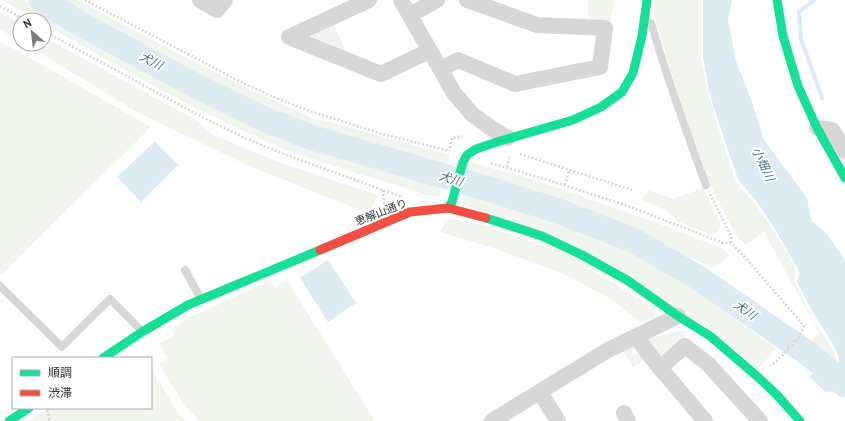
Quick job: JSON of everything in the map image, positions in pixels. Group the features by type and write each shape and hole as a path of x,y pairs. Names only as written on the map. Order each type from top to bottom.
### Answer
{"street":[{"path":"200,0 217,10 225,0"},
{"path":"369,0 289,37 381,74 429,51"},
{"path":"401,0 454,93 472,114 508,138"},
{"path":"410,15 437,0"},
{"path":"441,69 458,60 515,84 600,67 605,28 537,25 467,0"},
{"path":"777,0 783,36 798,86 818,128 845,178"},
{"path":"646,3 642,36 633,73 622,92 601,107 573,120 508,138 467,155 463,162 450,205 542,236 582,255 627,280 678,316 710,336 759,378 777,395 800,421"},
{"path":"818,128 832,130 845,151"},
{"name":"恵解山通り","path":"104,357 188,305 410,212 450,205"},
{"path":"492,421 608,350 678,316"},
{"path":"636,337 705,421"},
{"path":"660,368 685,346 708,364 760,421"},
{"path":"540,392 558,421"},
{"path":"9,421 27,409"}],"lane":[{"path":"646,3 662,61 706,185"},
{"path":"185,270 202,300"},
{"path":"0,286 62,347 110,299 142,332"}],"path":[{"path":"85,0 245,84 278,99 382,134 453,152"},
{"path":"0,6 12,13"},
{"path":"52,34 200,116 247,139 399,196"},
{"path":"449,151 452,138"},
{"path":"507,167 511,155"},
{"path":"525,155 632,190"},
{"path":"487,161 628,206 723,243 731,243"},
{"path":"565,185 569,170"},
{"path":"706,185 731,236 731,243 804,326 798,340 794,340 792,345 788,346 790,349 786,350 784,354"},
{"path":"383,190 384,206"},
{"path":"46,409 50,421"}],"shaded area":[{"path":"2,0 25,0 46,12 23,12"},
{"path":"50,0 77,0 175,52 310,117 450,155 446,171 303,130 166,64"},
{"path":"588,0 614,0 610,21 594,20 588,16"},
{"path":"653,0 701,0 701,58 709,96 727,156 738,185 755,204 776,234 795,267 794,280 813,320 830,344 835,355 837,370 817,348 809,342 819,333 764,232 745,245 738,238 720,205 710,183 687,121 655,18"},
{"path":"0,12 12,19 12,36 0,29"},
{"path":"52,16 237,114 294,139 413,174 443,180 439,197 418,194 410,189 283,149 161,90 52,29"},
{"path":"333,23 348,56 314,40 312,34"},
{"path":"0,41 12,48 12,52 19,52 151,127 0,276"},
{"path":"52,41 194,119 213,135 276,161 378,195 368,213 251,167 137,112 38,52 52,52"},
{"path":"470,162 538,181 668,227 723,249 730,256 713,268 634,232 541,199 466,176"},
{"path":"464,188 514,203 610,243 660,266 776,348 758,370 709,328 460,202"},
{"path":"703,188 721,224 718,231 711,235 679,222 667,211 642,200 649,190 673,199"},
{"path":"448,218 487,226 562,252 657,310 654,318 641,323 613,300 568,276 487,246 440,232"},
{"path":"287,280 375,421 200,421 186,407 159,365 168,358 159,344 174,335 171,329 189,318 269,281 275,287"},
{"path":"681,331 688,335 666,355 660,355 648,344 650,338"},
{"path":"627,347 635,348 631,351 634,356 639,353 644,360 633,367 622,350"},
{"path":"152,369 178,414 187,421 28,421 46,409 152,409"}],"water":[{"name":"小畑川","path":"703,0 732,0 728,20 736,61 752,102 764,140 807,198 811,220 827,234 845,260 845,395 840,391 825,392 810,377 823,358 839,372 839,358 833,344 813,313 797,282 800,273 772,224 738,179 709,92 703,57"},
{"path":"155,141 178,165 141,202 117,177"},
{"path":"328,260 356,303 328,322 300,278"}],"waterway":[{"name":"犬川","path":"41,0 86,27 198,87 264,119 310,137 492,190 558,211 633,240 697,277 810,355 845,385"},
{"path":"814,0 799,12 801,39 822,98"}],"traffic: fast":[{"path":"448,208 452,202 463,162 467,155 476,149 500,141 573,120 601,107 622,92 633,73 642,36 647,0"},
{"path":"777,0 783,36 798,86 817,128 845,178"},
{"path":"486,218 542,236 582,255 627,280 678,316 710,336 759,378 777,395 800,421"},
{"path":"104,357 142,332 188,305 320,250"},
{"path":"9,421 27,409"}],"traffic: jam":[{"path":"320,250 410,212 448,208 486,218"}]}
